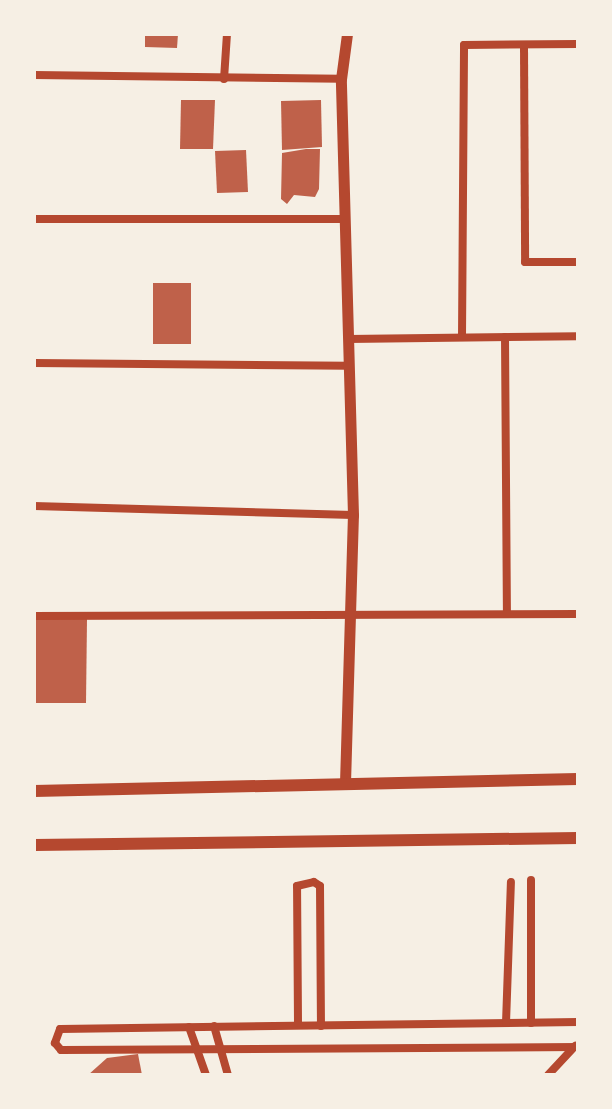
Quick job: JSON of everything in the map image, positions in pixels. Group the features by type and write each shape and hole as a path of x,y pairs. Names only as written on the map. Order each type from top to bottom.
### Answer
{"main road":[{"path":"34,791 578,779"},
{"path":"34,845 578,838"}],"street":[{"path":"224,79 227,34"},
{"path":"345,783 353,515 341,79 347,34"},
{"path":"462,337 464,45 578,44"},
{"path":"524,46 525,262 578,262"},
{"path":"34,75 341,79"},
{"path":"34,219 346,219"},
{"path":"348,339 578,336"},
{"path":"505,337 507,614"},
{"path":"34,363 348,366"},
{"path":"34,506 353,515"},
{"path":"34,616 578,614"},
{"path":"531,880 531,1023"},
{"path":"298,1023 297,886 314,882 320,886 321,1026"},
{"path":"506,1023 511,882"},
{"path":"577,1045 61,1050 55,1043 60,1029 298,1023 321,1026 578,1022"},
{"path":"214,1026 228,1075"},
{"path":"189,1027 206,1075"},
{"path":"548,1075 577,1045"}],"building":[{"path":"145,34 178,34 177,48 145,47"},
{"path":"181,100 215,100 213,149 180,149"},
{"path":"321,100 322,147 282,150 281,101"},
{"path":"320,149 319,189 315,197 294,195 287,204 281,199 282,153"},
{"path":"246,150 248,192 217,193 215,151"},
{"path":"153,283 191,283 191,344 153,344"},
{"path":"34,619 87,619 86,703 34,703"},
{"path":"138,1054 142,1075 88,1075 107,1058"}]}
